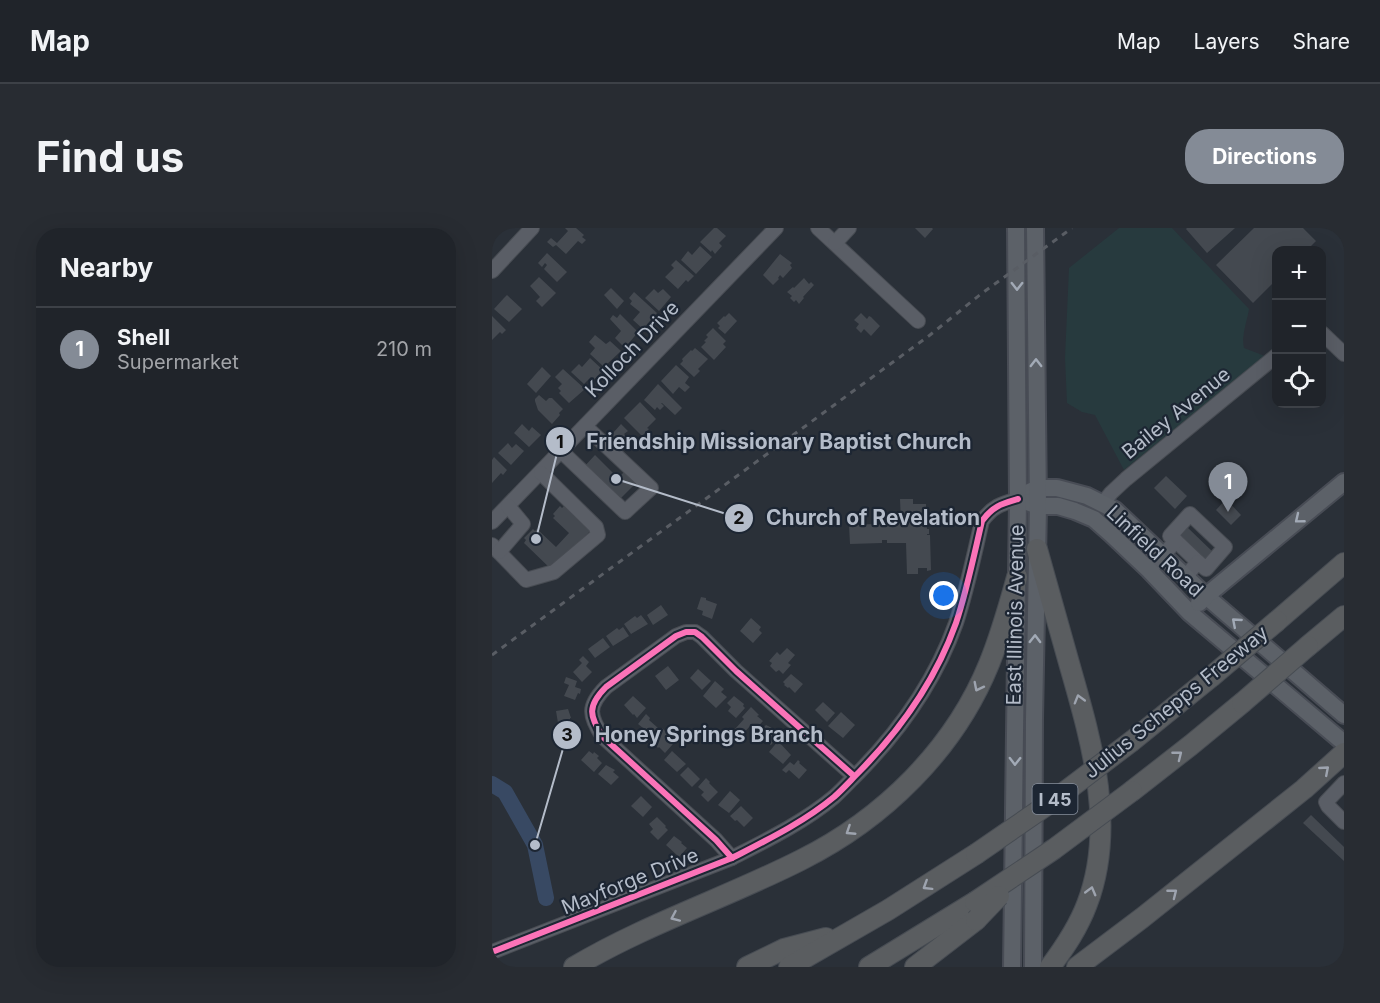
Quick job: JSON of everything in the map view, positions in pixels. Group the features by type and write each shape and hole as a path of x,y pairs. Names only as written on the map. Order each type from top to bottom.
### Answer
{"highway":[{"path":"1037,549 1086,724 1099,798 1101,826 1095,878 1088,903 1068,944 1050,967"},
{"name":"Julius Schepps Freeway","path":"789,967 976,854 1050,803 1211,677 1344,563"},
{"path":"574,967 639,933 800,861 862,824 888,802 912,780 935,753 956,725 974,695 989,666 1017,577"},
{"name":"Julius Schepps Freeway","path":"976,911 1024,870 1132,791 1242,703 1344,616"},
{"path":"1077,967 1296,795 1344,753"},
{"path":"869,967 976,911"},
{"path":"915,967 976,911"},
{"path":"747,967 784,949 850,932"}],"main road":[{"name":"East Illinois Avenue","path":"1012,967 1018,499 1016,228"},
{"name":"East Illinois Avenue","path":"1033,967 1038,506 1035,228"},
{"path":"1190,612 1206,596 1344,482"},
{"path":"1018,499 1038,488"},
{"name":"Linfield Road","path":"1038,488 1071,491 1103,503 1114,510 1206,596 1344,715"},
{"name":"Linfield Road","path":"1018,499 1038,506 1058,506 1094,519 1190,612 1344,743"}],"street":[{"path":"494,264 532,228"},
{"name":"Kolloch Drive","path":"492,522 776,228"},
{"path":"818,228 918,321"},
{"path":"835,243 849,228"},
{"path":"1326,336 1344,354"},
{"name":"Bailey Avenue","path":"1103,503 1126,479 1272,359"},
{"path":"561,451 625,512 651,488 585,426"},
{"path":"508,506 523,524 496,548 526,580 554,572 598,535 596,527 541,473"},
{"name":"Mayforge Drive","path":"492,952 732,858 817,810 835,796 897,729 921,693 955,625 966,593 982,521 997,506 1018,499"},
{"path":"1190,514 1225,547 1206,569 1198,562 1170,536 1190,514"},
{"path":"1149,570 1176,541"},
{"path":"1186,576 1198,562"},
{"path":"732,858 716,840 603,737 592,715 592,705 606,687 676,636 686,632 695,632 702,637 736,671 854,776"},
{"path":"1344,783 1326,802 1328,807 1344,822"}],"green space":[{"path":"1119,228 1172,228 1249,309 1244,348 1265,356 1124,470 1095,415 1082,412 1067,403 1065,358 1069,268"}],"building":[{"path":"565,228 576,228 586,240 582,244 578,241 566,254 556,245 553,247 547,242 551,238 557,243 568,231"},
{"path":"714,228 726,236 719,243 722,246 715,254 700,242"},
{"path":"915,228 932,228 933,229 925,238"},
{"path":"1187,228 1235,228 1207,253"},
{"path":"1254,228 1303,228 1316,241 1311,246 1272,246 1272,284 1253,303 1216,265"},
{"path":"700,246 712,257 696,274 681,260 688,251 692,255"},
{"path":"547,253 567,272 557,282 544,269 547,265 545,263 542,267 538,263"},
{"path":"780,254 792,263 790,265 792,268 783,278 780,275 773,285 763,275"},
{"path":"676,260 694,276 688,282 686,280 678,289 665,277 674,268 671,265"},
{"path":"539,277 556,293 542,307 536,301 540,297 530,286"},
{"path":"804,278 809,284 811,282 814,285 799,304 790,298 792,296 787,292"},
{"path":"611,288 624,301 617,309 604,295"},
{"path":"654,289 658,293 663,289 671,297 659,311 645,298"},
{"path":"634,292 657,313 643,329 633,320 640,312 630,304 632,301 629,298"},
{"path":"507,295 522,309 509,322 494,309"},
{"path":"729,313 737,321 725,334 718,328 720,326 717,323"},
{"path":"861,313 867,319 871,317 880,326 871,336 864,329 861,333 856,328 859,324 854,320"},
{"path":"620,314 638,332 625,348 615,338 621,331 610,319 613,315 617,318"},
{"path":"492,316 506,330 502,334 500,332 492,340"},
{"path":"713,328 726,341 723,344 726,347 714,360 701,347 706,342 704,341 708,337 706,335"},
{"path":"595,335 606,344 610,341 621,351 604,367 590,354 595,348 589,342"},
{"path":"695,348 708,359 694,377 680,364 682,359"},
{"path":"590,358 603,370 594,380 591,377 584,384 571,372 579,364 582,367"},
{"path":"676,365 689,377 685,383 690,387 685,392 679,387 673,394 661,381"},
{"path":"542,367 551,376 536,393 527,384"},
{"path":"563,369 585,389 569,403 559,393 561,391 558,388 562,384 555,377"},
{"path":"658,384 682,408 675,415 662,403 664,406 660,410 657,407 655,410 644,400"},
{"path":"539,395 546,401 552,398 563,409 552,424 538,410 535,399"},
{"path":"640,402 656,419 642,436 624,418"},
{"path":"522,424 529,431 532,427 541,435 529,447 514,433"},
{"path":"621,424 628,431 624,434 631,441 622,450 609,437 612,431 613,433"},
{"path":"508,443 512,448 516,444 524,451 511,465 498,453"},
{"path":"595,455 618,478 627,469 638,481 617,502 583,468"},
{"path":"494,457 507,470 492,483 492,460"},
{"path":"1166,476 1187,496 1175,509 1154,488"},
{"path":"900,499 913,499 913,504 926,504 931,570 918,568 918,574 907,574 906,543 887,543 887,540 882,540 882,543 850,544 849,525 901,523"},
{"path":"1226,499 1241,515 1231,525 1216,510"},
{"path":"565,505 591,530 553,571 524,543 526,540 524,538 533,529 535,531 537,529 556,547 569,533 553,518 555,516 553,514 560,506 562,508"},
{"path":"1187,527 1215,554 1206,564 1178,537"},
{"path":"701,597 717,604 712,619 702,615 703,611 697,609"},
{"path":"661,605 668,615 653,625 647,615"},
{"path":"641,615 648,624 631,634 624,624 635,616 637,618"},
{"path":"751,618 761,627 759,630 762,633 753,643 740,631"},
{"path":"623,627 629,636 613,646 606,636 617,628 619,630"},
{"path":"603,638 610,647 595,658 588,649"},
{"path":"787,648 795,655 788,663 791,665 783,674 779,670 776,672 770,666 772,663 769,661 777,652 780,655"},
{"path":"583,656 589,662 586,666 592,672 582,682 573,672 582,663 579,660"},
{"path":"668,666 679,680 666,690 655,676"},
{"path":"698,669 711,681 702,690 690,678"},
{"path":"791,674 803,684 795,693 783,682"},
{"path":"566,677 577,681 575,687 581,689 575,700 564,696 569,685 564,683"},
{"path":"715,681 724,689 721,692 727,697 716,708 703,696"},
{"path":"633,696 646,708 637,718 624,705"},
{"path":"734,696 744,704 745,708 736,718 728,711 731,707 727,703"},
{"path":"823,702 835,713 827,722 815,710"},
{"path":"751,707 763,721 755,730 750,726 742,735 735,729"},
{"path":"568,709 571,728 559,729 556,711"},
{"path":"841,712 855,725 843,738 828,726"},
{"path":"646,714 658,728 649,738 638,724"},
{"path":"766,725 772,728 770,729 778,736 771,745 763,738 762,740 758,733"},
{"path":"662,728 670,736 668,739 673,744 665,753 651,740"},
{"path":"778,741 791,755 783,764 769,752"},
{"path":"589,751 599,756 597,758 602,763 594,772 581,760"},
{"path":"672,751 686,764 677,772 664,760"},
{"path":"798,760 807,770 799,779 789,770 786,773 782,770 790,762 794,765"},
{"path":"606,765 615,770 613,772 619,777 611,785 598,774"},
{"path":"688,767 700,779 692,787 680,775"},
{"path":"706,778 718,792 708,802 701,795 704,792 698,787"},
{"path":"730,791 740,800 729,813 718,805"},
{"path":"641,796 652,807 643,817 631,806"},
{"path":"741,806 753,818 744,827 730,816"},
{"path":"1311,815 1344,847 1344,861 1303,823"},
{"path":"657,817 668,830 658,840 650,832 653,829 649,824"},
{"path":"674,836 687,848 679,857 666,845"}],"waterway":[{"path":"492,784 505,792 535,845 546,898"}],"railway":[{"path":"492,655 930,335 981,294 1072,228"}],"cycle path":[{"path":"492,952 732,858 798,823 834,797 875,755 903,720 928,683 956,623 982,521 998,506 1018,499"},
{"path":"732,858 716,840 603,737 593,717 593,706 606,687 676,636 686,632 695,632 702,637 736,671 854,776"}],"place":[{"name":"Church of Revelation","path":"616,479"},
{"name":"Shell","path":"1228,512"},
{"name":"Friendship Missionary Baptist Church","path":"536,539"},
{"name":"Honey Springs Branch","path":"535,845"}]}
